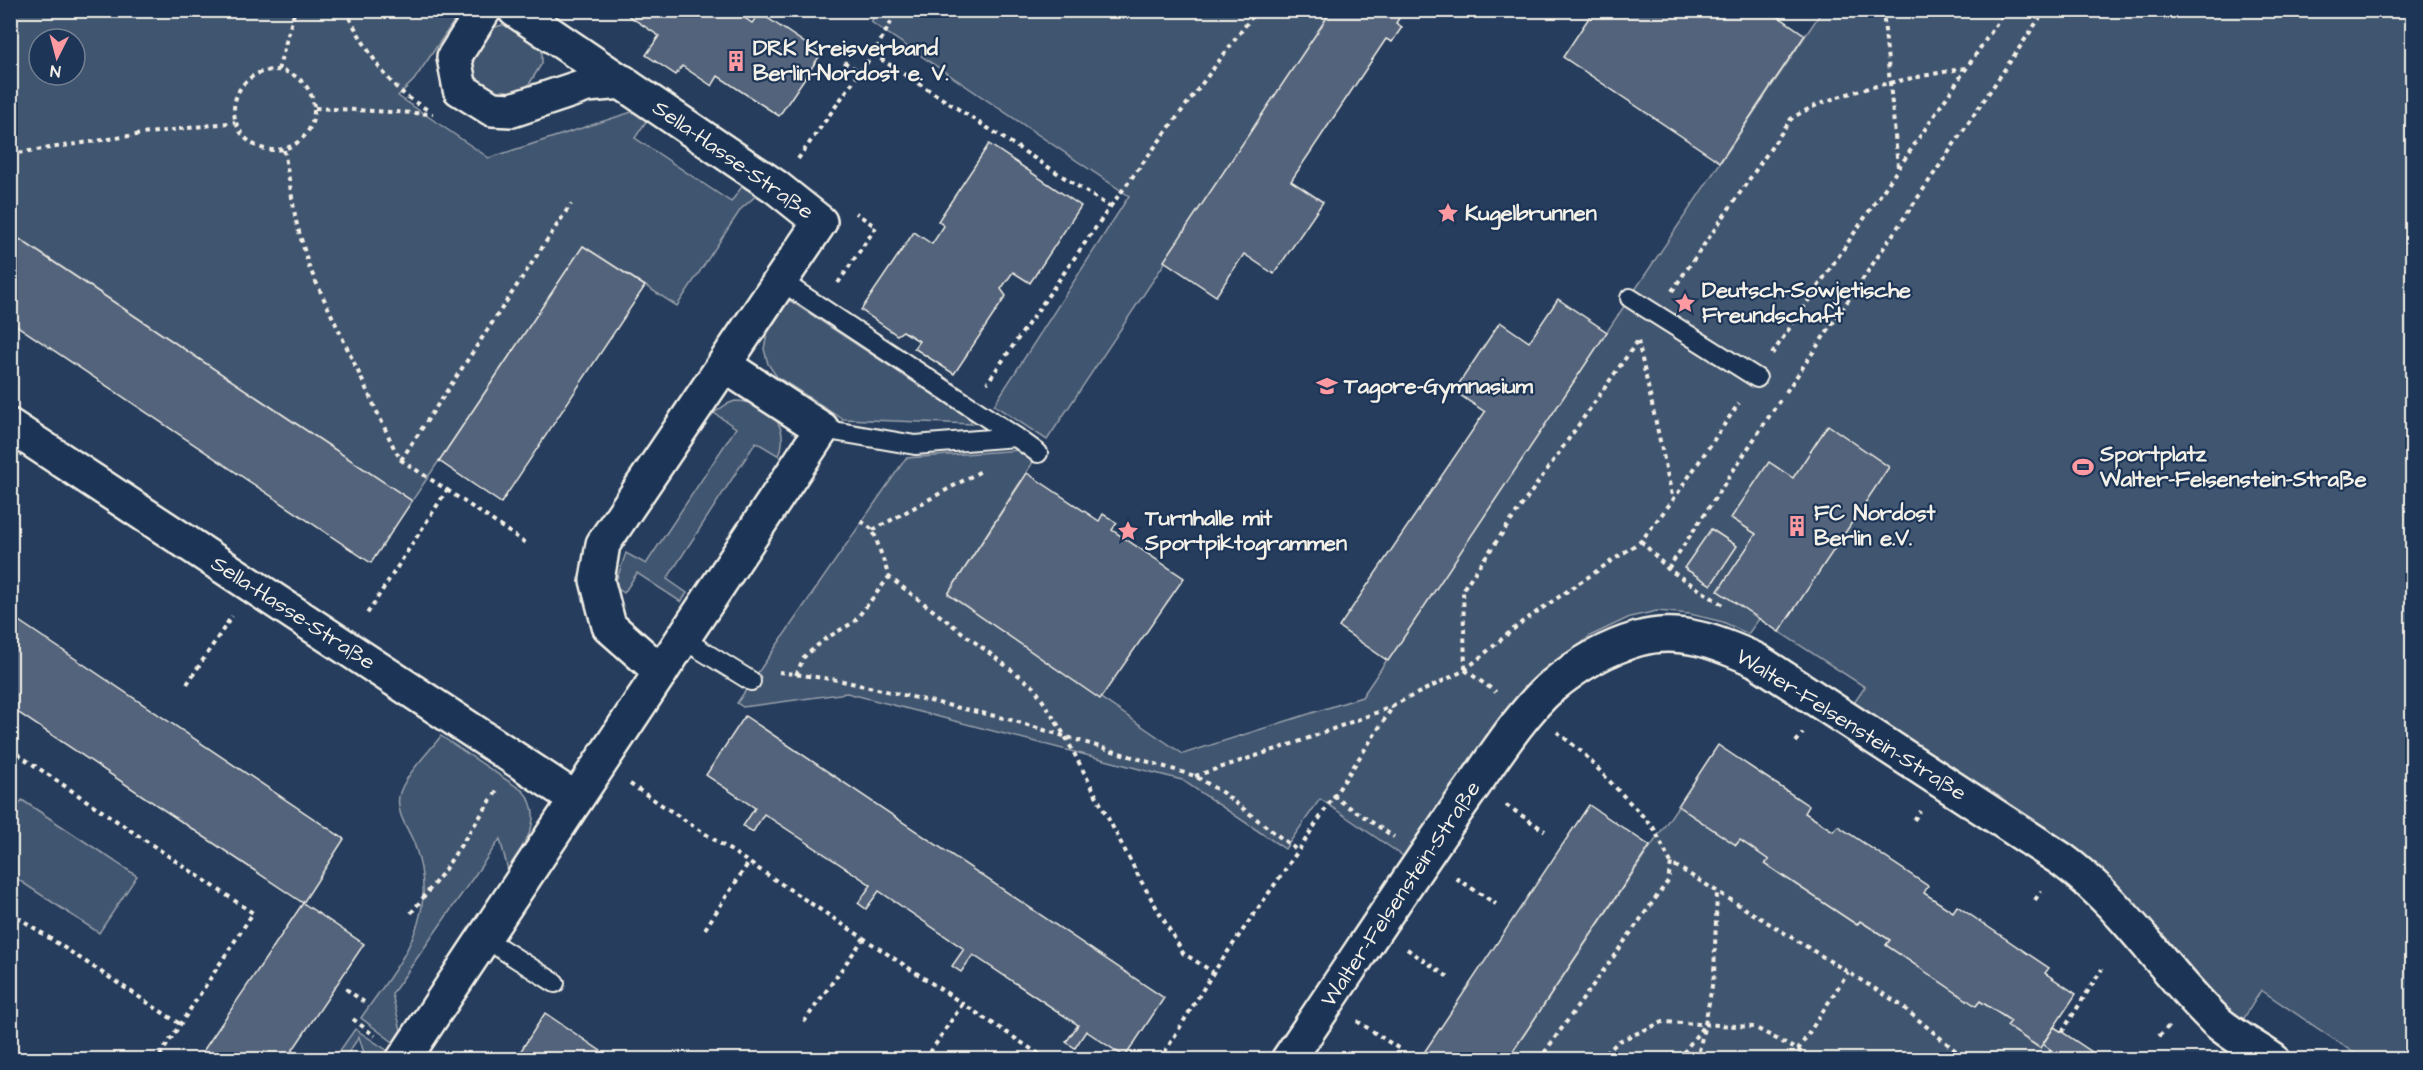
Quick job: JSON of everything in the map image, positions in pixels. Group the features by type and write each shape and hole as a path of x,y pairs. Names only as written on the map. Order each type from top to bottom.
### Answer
{"street":[{"path":"483,10 454,57 460,90 492,109 512,110 587,85 623,82"},
{"name":"Sella-Hasse-Straße","path":"514,10 776,187 820,222 603,544 597,580 609,626 661,672"},
{"path":"402,1059 822,429 724,365"},
{"name":"Sella-Hasse-Straße","path":"10,426 576,799"},
{"name":"Walter-Felsenstein-Straße","path":"1288,1059 1475,784 1528,713 1550,688 1592,657 1638,639 1662,635 1693,636 1722,645 1756,660 2069,866 2100,891 2166,968 2218,1022 2273,1059"}],"lane":[{"path":"781,281 1038,453"},
{"path":"1630,298 1756,378"},
{"path":"822,429 915,445 1016,437"},
{"path":"683,639 751,681"},
{"path":"484,938 555,983"}],"path":[{"path":"10,15 14,10"},
{"path":"278,70 295,10"},
{"path":"315,108 434,114 397,87 359,36 345,10"},
{"path":"776,187 815,138 873,54 898,10"},
{"path":"971,406 1110,207 1257,10"},
{"path":"1883,10 1898,167"},
{"path":"1668,569 2045,10"},
{"path":"873,54 1110,207"},
{"path":"844,62 860,72"},
{"path":"1195,776 1298,742 1394,705 1465,670 1464,589 1791,119 1808,107 1890,82 1966,68"},
{"path":"278,70 292,74 304,82 315,108 313,122 307,135 297,144 284,150 270,151 256,147 245,139 235,122 233,113 235,99 241,87 251,77 264,71 278,70"},
{"path":"10,154 235,122"},
{"path":"284,150 296,221 309,267 394,448 402,460 527,544"},
{"path":"402,460 571,204"},
{"path":"1638,340 1673,500"},
{"path":"873,530 991,466 1016,437"},
{"path":"345,647 447,490"},
{"path":"861,521 873,530 889,577 1034,687 1065,736 1142,881 1183,952 1213,973"},
{"path":"796,675 804,657 825,639 854,622 889,577"},
{"path":"187,684 252,586"},
{"path":"769,671 838,680 963,709 1065,736 1195,776 1223,794 1298,851"},
{"path":"1160,1059 1213,973 1298,851 1394,705"},
{"path":"1528,713 1572,741 1607,777 1653,826 1671,863 1898,1003 1967,1059"},
{"path":"10,749 253,913 157,1059"},
{"path":"411,913 441,875 517,761"},
{"path":"600,764 1048,1059"},
{"path":"1475,784 1545,831"},
{"path":"1333,796 1496,904"},
{"path":"705,929 749,862"},
{"path":"1539,1059 1668,880 1671,863"},
{"path":"1697,1059 1714,975 1717,891"},
{"path":"10,912 180,1024"},
{"path":"1377,929 1451,979"},
{"path":"804,1022 864,938"},
{"path":"2062,1032 2102,969"},
{"path":"1798,1050 1848,972"},
{"path":"346,989 364,1002"},
{"path":"1328,1001 1401,1050"},
{"path":"925,1059 963,1003"},
{"path":"1599,1059 1619,1041 1663,1022 1754,1027 1812,1059"},
{"path":"1678,1059 1705,1024"},
{"path":"2046,1059 2051,1050"},
{"path":"1162,1055 1171,1059"}],"shaded area":[{"path":"878,10 1332,11 1047,440 994,405 1129,196 871,22"},
{"path":"10,11 461,11 414,80 398,96 489,158 644,108 651,114 635,138 731,202 746,181 761,191 741,209 677,306 583,246 412,501 11,233"},
{"name":"Sportplatz Walter-Felsenstein-Straße","path":"1822,11 2412,11 2412,1059 2363,1059 2261,990 2243,1020 2203,991 2083,857 1854,703 1865,687 1759,619 1748,634 1723,622 1690,614 1657,611 1630,617 1590,636 1523,695 1406,858 1320,799 1285,849 1182,780 847,693 743,707 737,703 906,458 1021,450 1033,462 948,594 1183,754 1362,697"},
{"path":"513,22 542,43 542,63 525,91 500,99 471,80 470,57 492,28"},
{"path":"789,300 970,419 972,424 843,419 777,377 768,364 764,349 767,334"},
{"path":"735,401 757,405 774,416 782,434 779,456 756,442 667,579 687,593 681,602 637,573 624,593 618,589 616,581 626,553 646,564 736,428 714,413"},
{"path":"441,736 523,791 530,801 533,821 526,841 508,870 500,839 392,994 401,1030 393,1042 361,1018 391,976 416,931 423,897 421,870 414,843 399,809 399,796 411,773"},
{"path":"22,800 137,876 99,933 11,875 11,818"},
{"path":"1678,806 1736,844 1740,840 1769,860 1766,864 1857,925 1860,921 1890,940 1886,945 1976,1005 1980,1001 2011,1021 2007,1026 2039,1048 2043,1044 2065,1059 1507,1060"},
{"path":"355,1029 388,1051 382,1059 366,1059 359,1037 344,1059 334,1059"}],"building":[{"name":"DRK Kreisverband Berlin-Nordost e. V.","path":"620,10 733,10 752,23 760,13 821,54 779,116 718,76 712,86 682,66 676,75 646,55 659,36"},
{"path":"1332,10 1404,10 1396,23 1402,27 1392,42 1386,39 1291,181 1323,202 1274,274 1244,254 1216,296 1164,261"},
{"path":"1594,10 1769,10 1805,35 1720,162 1563,57"},
{"path":"989,144 1081,206 1030,283 1013,272 1001,289 1006,296 954,374 914,348 919,341 903,331 897,335 861,310 914,232 932,244 944,226 938,221"},
{"path":"10,233 412,501 371,563 10,321"},
{"path":"583,246 645,286 501,503 439,461"},
{"path":"1558,299 1607,332 1388,661 1339,627 1485,412 1454,391 1500,322 1529,342"},
{"name":"FC Nordost Berlin e.V.","path":"1828,425 1889,467 1779,632 1718,591 1756,534 1731,518 1769,462 1793,478"},
{"path":"1027,473 1099,521 1103,514 1117,523 1112,530 1184,578 1100,699 948,594"},
{"path":"1711,529 1737,546 1711,585 1684,568"},
{"path":"10,615 344,839 303,903 10,707"},
{"path":"745,716 1164,998 1125,1057 1086,1031 1075,1048 1066,1042 1078,1025 973,955 961,972 952,966 964,949 879,891 866,909 858,903 871,885 764,814 753,832 743,826 755,808 706,775"},
{"path":"1718,745 1809,806 1805,813 1833,831 1838,826 1928,886 1924,893 1953,912 1957,906 2049,968 2045,973 2076,994 2040,1048 2007,1026 2011,1021 1980,1001 1976,1006 1886,945 1890,940 1860,921 1857,925 1765,864 1769,860 1740,840 1736,845 1678,806"},
{"path":"1589,805 1650,846 1507,1060 1419,1060"},
{"path":"303,903 364,944 286,1060 197,1060"},
{"path":"545,1013 614,1060 515,1060"},
{"path":"2054,1027 2104,1060 2065,1060 2043,1044"}],"place":[{"name":"DRK Kreisverband Berlin-Nordost e. V.","path":"736,61"},
{"name":"Kugelbrunnen","path":"1448,213"},
{"name":"Deutsch-Sowjetische Freundschaft","path":"1685,303"},
{"name":"Tagore-Gymnasium","path":"1327,386"},
{"name":"Sportplatz Walter-Felsenstein-Straße","path":"2083,467"},
{"name":"FC Nordost Berlin e.V.","path":"1797,526"},
{"name":"Turnhalle mit Sportpiktogrammen","path":"1128,531"}]}
